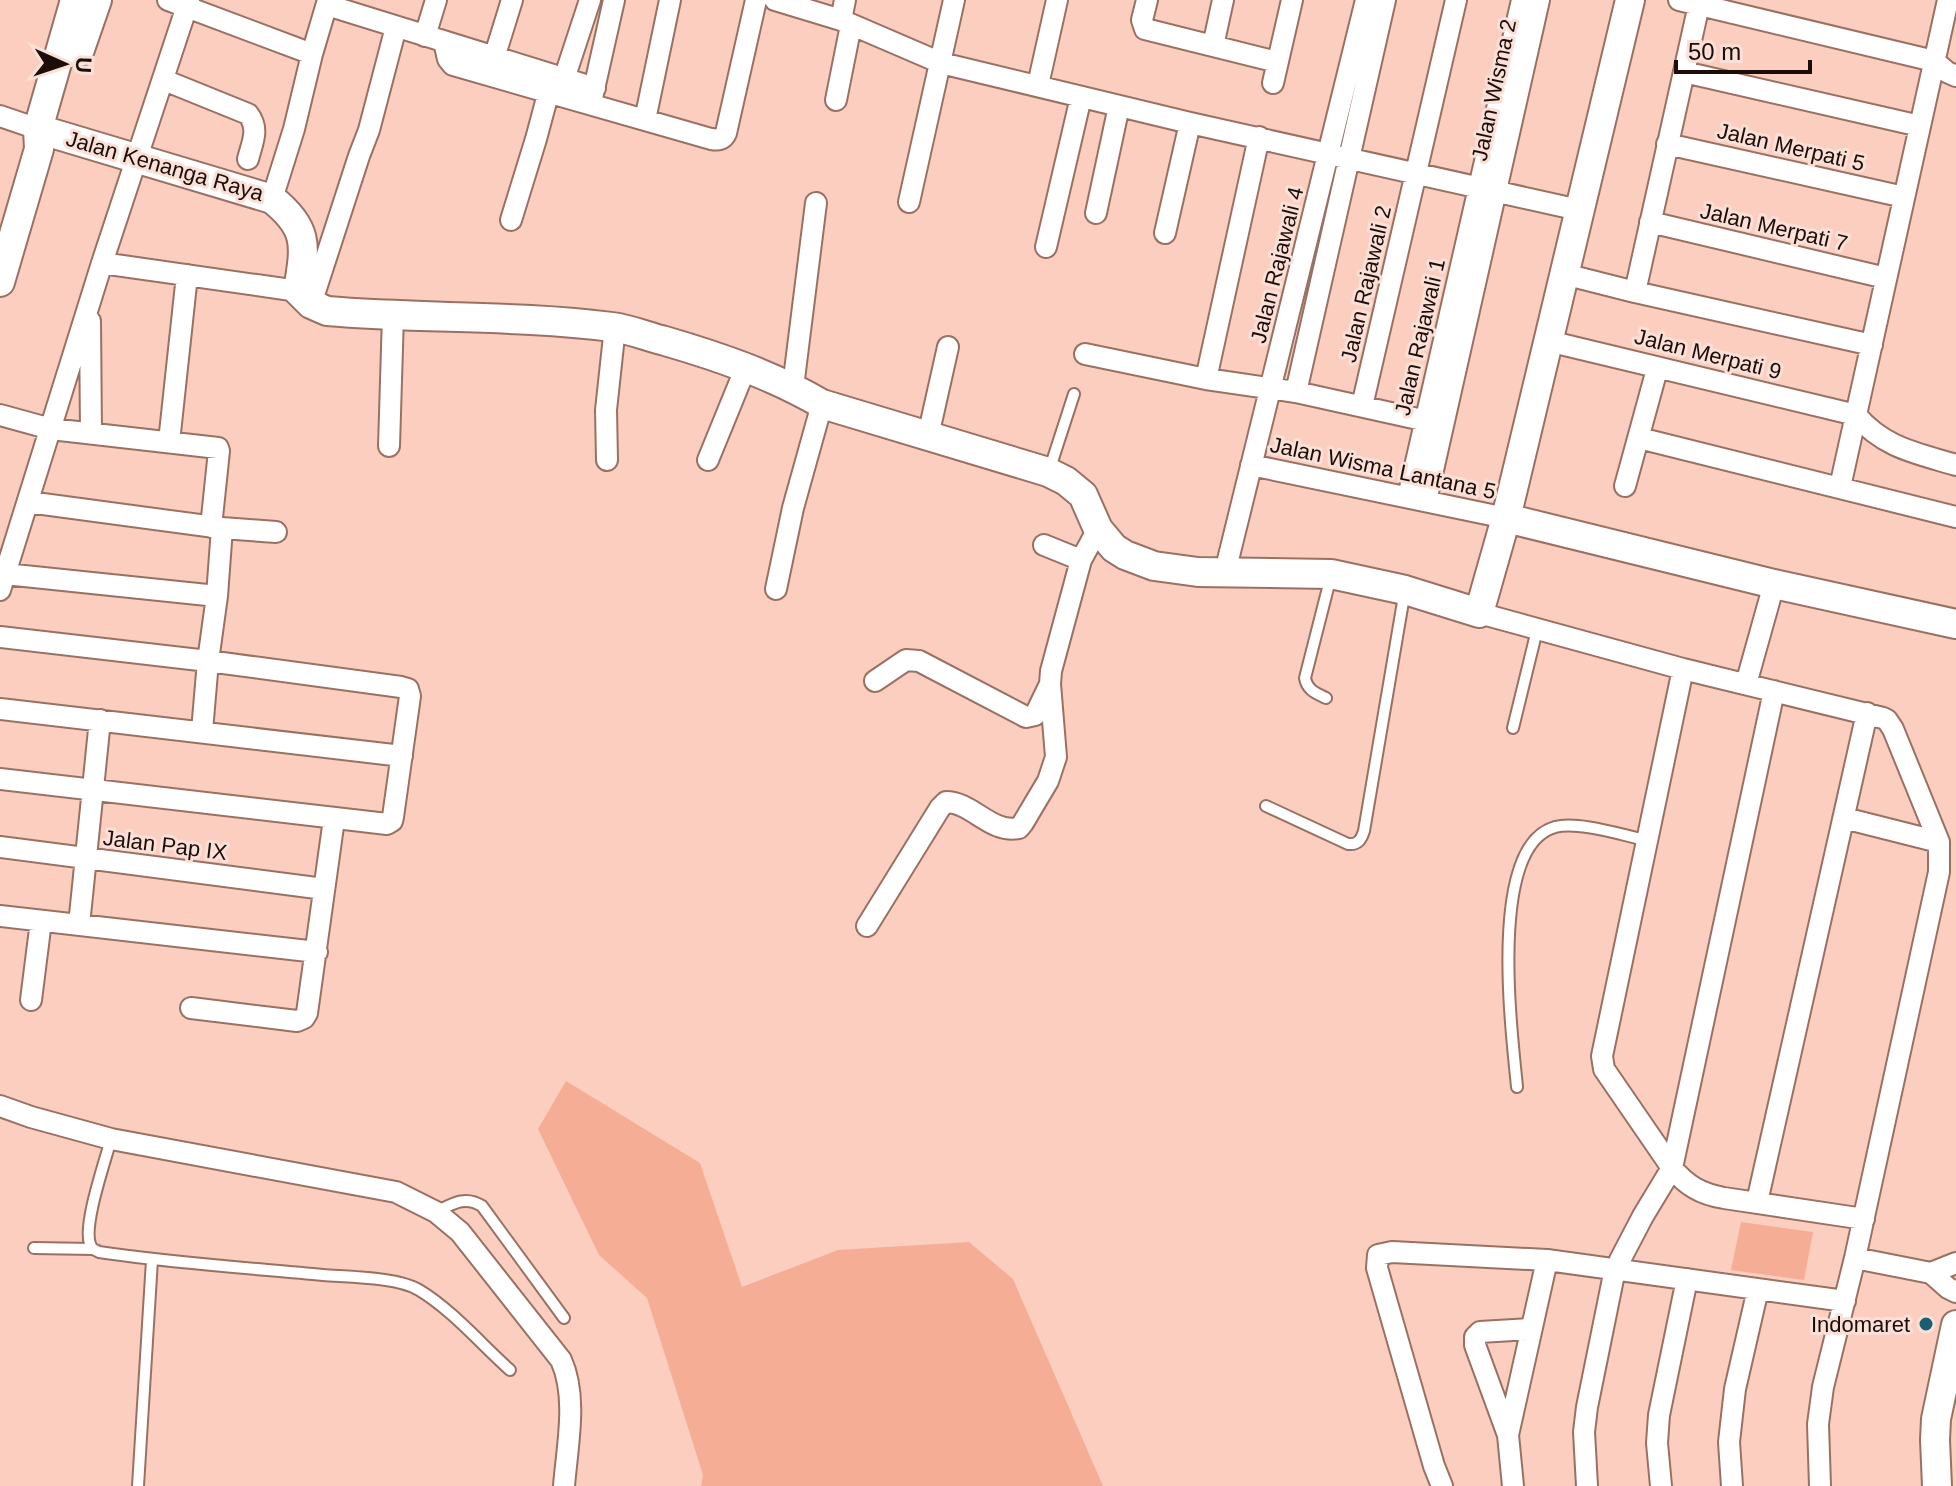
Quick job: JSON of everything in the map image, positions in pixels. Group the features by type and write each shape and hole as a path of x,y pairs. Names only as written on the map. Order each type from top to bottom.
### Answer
{"street":[{"path":"0,282 43,137 75,0"},
{"path":"43,137 97,0"},
{"path":"436,0 435,39 453,65 556,83"},
{"path":"494,58 512,0"},
{"path":"511,220 556,83 590,0"},
{"path":"592,97 614,0"},
{"path":"645,120 670,0"},
{"path":"328,3 494,58 645,120 711,139 721,139 726,133 756,0"},
{"path":"775,0 846,15 941,63 1190,123 1579,210"},
{"path":"909,202 954,0"},
{"path":"1038,85 1057,0"},
{"path":"1213,46 1223,0"},
{"path":"1145,10 1145,29 1213,46 1275,73 1292,0"},
{"path":"1296,392 1366,0"},
{"path":"1339,156 1385,0"},
{"name":"Jalan Rajawali 2","path":"1362,406 1456,0"},
{"path":"1488,189 1522,0"},
{"name":"Jalan Wisma 2","path":"1488,189 1539,0"},
{"path":"1479,613 1506,518 1630,0"},
{"path":"1840,487 1948,0"},
{"path":"1635,292 1684,72 1692,1 1934,61 1956,76"},
{"path":"217,596 2,582 102,263 164,80 181,2 312,54"},
{"name":"Jalan Kenanga Raya","path":"0,116 43,137 272,199 328,3"},
{"path":"836,100 846,15"},
{"path":"305,298 369,130 396,27"},
{"path":"1684,72 1920,126"},
{"path":"164,80 248,114 256,130 248,159"},
{"path":"1046,247 1081,97"},
{"path":"1096,213 1119,106"},
{"path":"1165,233 1190,123"},
{"path":"1206,379 1259,137"},
{"name":"Jalan Merpati 5","path":"1666,150 1903,203"},
{"name":"Jalan Rajawali 4","path":"1225,572 1271,387 1339,156"},
{"name":"Jalan Rajawali 1","path":"1417,499 1488,189"},
{"path":"272,199 295,221 303,239 305,298"},
{"path":"793,387 816,203"},
{"name":"Jalan Merpati 7","path":"1650,222 1886,278"},
{"path":"102,263 187,275 305,298 327,311 615,327 746,367 793,387 822,404 1048,472 1083,495 1098,529 1114,548 1141,562 1178,570 1331,574 1405,590 1537,630 1887,720 1939,842 1939,872 1864,1219 1819,1407 1820,1486"},
{"path":"1564,274 1872,345"},
{"path":"169,442 187,275"},
{"path":"90,302 91,433"},
{"path":"389,446 393,315"},
{"path":"607,460 606,410 615,327"},
{"name":"Jalan Merpati 9","path":"1548,341 1856,415"},
{"path":"928,436 948,347"},
{"path":"1085,354 1206,379 1271,387 1434,422"},
{"path":"708,460 746,367"},
{"path":"1625,486 1656,373"},
{"path":"776,589 793,508 822,404"},
{"path":"0,415 51,429 219,450 217,596 202,731"},
{"path":"1856,415 1876,436 1889,443 1956,465"},
{"path":"1639,438 1956,517"},
{"name":"Jalan Wisma Lantana 5","path":"1251,465 1506,518"},
{"path":"28,502 217,528 276,532"},
{"path":"1506,518 1774,584 1956,624"},
{"path":"867,926 946,802 957,803 1005,828 1019,828 1048,781 1057,746 1051,671 1081,560 1098,529"},
{"path":"1044,545 1081,560"},
{"path":"1746,684 1774,584"},
{"path":"0,637 405,688 410,696 393,817 390,823 383,825 0,779"},
{"path":"875,681 906,660 919,661 1029,717 1038,712 1050,684"},
{"path":"1683,669 1602,1056 1607,1075 1672,1168 1689,1185 1709,1195 1864,1219"},
{"path":"1587,1486 1584,1432 1587,1407 1617,1264 1672,1168 1774,691"},
{"path":"0,709 402,756"},
{"path":"1757,1202 1867,713"},
{"path":"79,925 100,720"},
{"path":"1844,818 1939,842"},
{"path":"191,1008 302,1020 307,1013 317,952 334,819"},
{"name":"Jalan Pap IX","path":"0,847 324,889"},
{"path":"0,916 317,952"},
{"path":"31,1000 41,921"},
{"path":"0,1106 111,1139 396,1192 436,1212 460,1232 561,1360 570,1386 571,1406 564,1486"},
{"path":"1442,1486 1377,1268 1378,1255 1392,1252 1617,1264 1687,1279 1845,1301"},
{"path":"1855,1258 1931,1273 1956,1292"},
{"path":"1508,1435 1547,1260"},
{"path":"1931,1273 1956,1263"},
{"path":"1661,1486 1657,1443 1659,1415 1687,1279"},
{"path":"1732,1486 1729,1442 1735,1389 1758,1289"},
{"path":"1937,1486 1936,1419 1956,1325"},
{"path":"1513,1486 1508,1435 1475,1345 1475,1337 1480,1332 1531,1329"},
{"path":"1950,1486 1948,1437 1956,1389"}],"lane":[{"path":"1048,472 1074,394"},
{"path":"1326,698 1308,687 1305,678 1331,574"},
{"path":"1266,806 1348,844 1361,840 1405,590"},
{"path":"1513,728 1537,630"},
{"path":"1517,1087 1509,1000 1508,941 1513,896 1522,859 1538,838 1558,826 1577,826 1646,840"},
{"path":"93,1249 88,1225 111,1139"},
{"path":"436,1212 464,1200 482,1206 564,1318"},
{"path":"34,1248 93,1249 152,1260 407,1284 442,1307 510,1370"},
{"path":"138,1486 152,1260"}],"shaded area":[{"path":"566,1081 700,1163 742,1287 838,1250 969,1242 1013,1279 1103,1486 701,1486 703,1475 647,1298 599,1255 538,1129"},
{"path":"1741,1222 1813,1232 1804,1280 1731,1270"}],"place":[{"name":"Indomaret","path":"1926,1324"}]}
